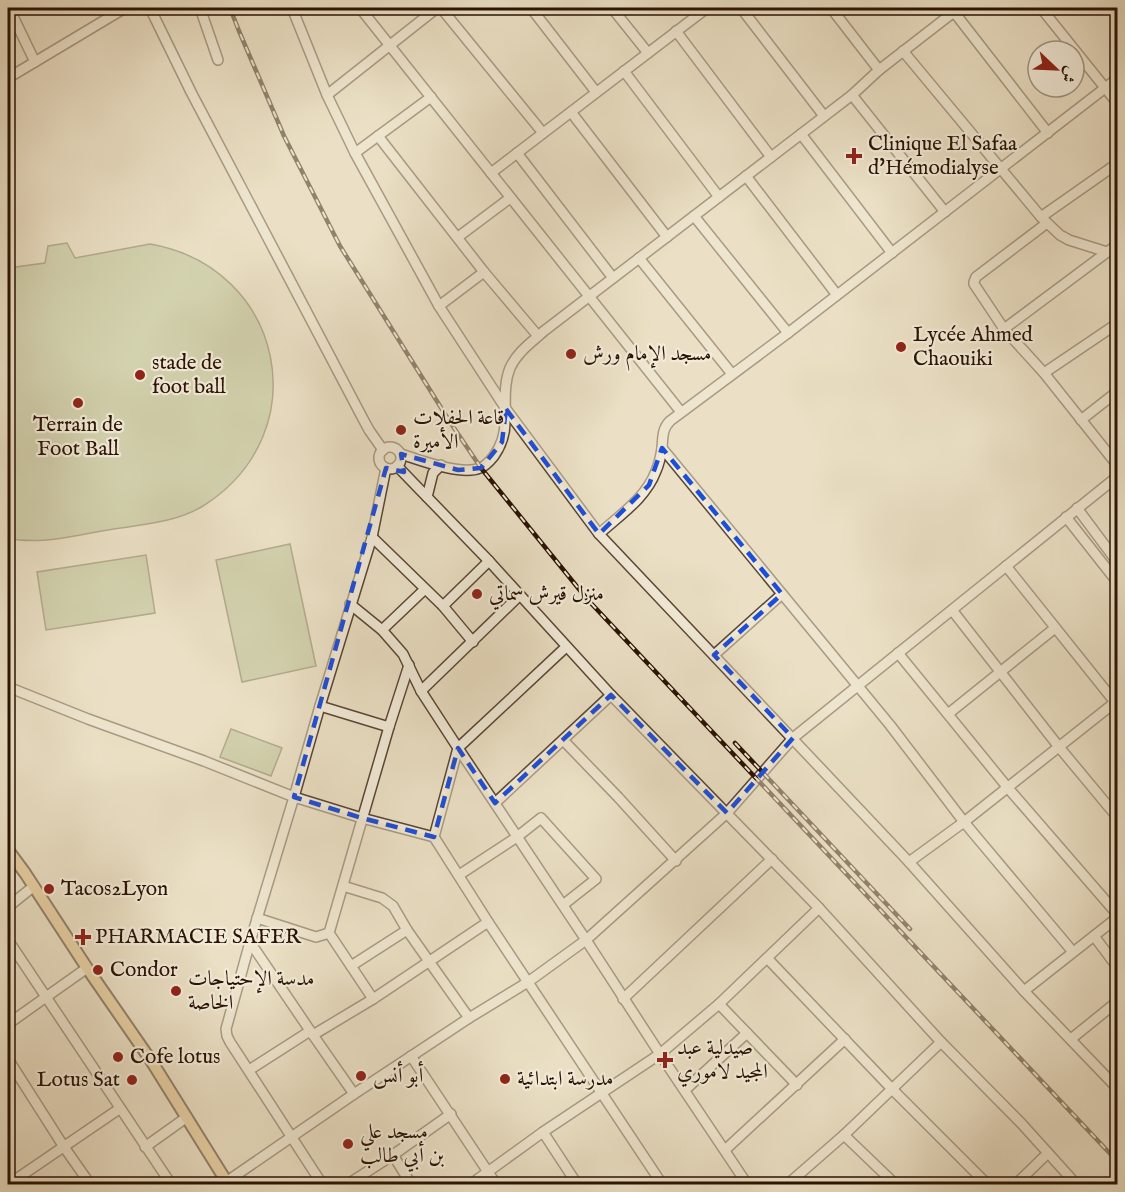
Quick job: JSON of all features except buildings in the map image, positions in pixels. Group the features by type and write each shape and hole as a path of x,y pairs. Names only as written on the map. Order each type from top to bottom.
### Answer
{"main road":[{"path":"8,850 152,1062 227,1183"}],"street":[{"path":"9,8 35,62"},
{"path":"8,78 125,8"},
{"path":"150,8 190,92 369,430 383,450"},
{"path":"200,8 218,60"},
{"path":"292,8 327,95 355,153 439,306 506,409 599,534 909,862 1024,991 1117,1087"},
{"path":"360,8 681,412"},
{"path":"327,95 439,8 543,133"},
{"path":"531,8 596,92"},
{"path":"612,8 648,53"},
{"path":"491,173 704,8"},
{"path":"741,8 824,116"},
{"path":"831,8 879,70"},
{"path":"1041,8 1118,104"},
{"path":"400,454 466,471 487,465 502,442 505,431 506,381 519,354 538,336 852,95 879,70 956,10 1048,132"},
{"path":"676,31 771,157"},
{"path":"903,51 1044,220 1069,240 1107,252"},
{"path":"624,71 719,197"},
{"path":"599,534 630,507 649,485 656,472 663,432 681,412 788,333 1118,78"},
{"path":"852,95 945,212"},
{"path":"355,153 430,97"},
{"path":"571,112 667,237"},
{"path":"801,134 892,253"},
{"path":"378,136 484,272 538,336"},
{"path":"517,153 614,278"},
{"path":"1118,163 1044,220 974,279 974,284 1004,329 1044,373 1118,466"},
{"path":"746,176 837,295"},
{"path":"458,237 510,198"},
{"path":"694,216 788,333"},
{"path":"1004,329 1118,244"},
{"path":"639,258 732,374"},
{"path":"439,306 484,272"},
{"path":"1044,373 1117,324"},
{"path":"1081,420 1118,391"},
{"path":"393,447 400,454 401,461 393,468 386,468 380,460 381,452 386,448 393,447"},
{"path":"662,448 913,754 964,822 1073,952"},
{"path":"428,497 434,473 441,465"},
{"path":"397,466 489,561 611,695 819,908 941,1042 1021,1123 1076,1185"},
{"path":"322,1185 230,1042 226,1029 350,604 372,537 386,468"},
{"path":"227,1183 291,1136 469,1018 528,982 586,940 727,813 793,738 1118,476"},
{"path":"1077,508 1118,563"},
{"path":"1066,517 1117,580"},
{"path":"372,537 443,606 473,642"},
{"path":"443,606 489,561"},
{"path":"909,862 1116,703 1006,566"},
{"path":"382,630 425,589"},
{"path":"714,655 782,594"},
{"path":"421,691 520,595"},
{"path":"350,604 382,630 403,654 421,691 747,1185"},
{"path":"952,610 1059,747 1118,818"},
{"path":"948,714 1055,628"},
{"path":"434,837 458,748 566,647"},
{"path":"898,653 1008,788 1118,916 1024,991"},
{"path":"373,999 330,933 362,818 409,665"},
{"path":"8,687 294,797 434,837 662,1185"},
{"path":"495,803 611,695"},
{"path":"320,706 389,727"},
{"path":"563,740 676,861"},
{"path":"459,875 517,837 541,818 596,879 562,905"},
{"path":"623,999 772,859"},
{"path":"8,907 34,886"},
{"path":"343,886 374,895 393,906 407,930 469,1018"},
{"path":"471,1185 543,1132 660,1054 719,1004 819,908"},
{"path":"257,918 316,937 330,933"},
{"path":"249,1070 373,999 488,922"},
{"path":"351,966 407,930"},
{"path":"1094,936 1118,968"},
{"path":"8,940 171,1185"},
{"path":"250,942 354,1094"},
{"path":"767,958 987,1185"},
{"path":"8,1024 87,968"},
{"path":"1071,1039 1118,1001"},
{"path":"719,1004 796,1084"},
{"path":"685,1090 747,1033"},
{"path":"725,1150 845,1039"},
{"path":"788,1185 941,1042"},
{"path":"411,1056 496,1185"},
{"path":"8,1059 90,1185"},
{"path":"10,1182 119,1109"},
{"path":"348,1185 451,1114"},
{"path":"145,1147 187,1117"},
{"path":"543,1132 577,1185"},
{"path":"844,1134 895,1185"},
{"path":"1016,1185 1048,1153"},
{"path":"393,1155 411,1185"}],"highlighted area":[{"path":"506,409 599,534 649,485 662,448 782,594 714,655 793,738 727,813 611,695 495,803 458,748 434,837 294,797 386,468 404,472 401,454 458,470 481,468 502,442"}],"green space":[{"name":"stade de foot ball","path":"67,243 75,258 150,244 196,259 231,284 256,318 270,356 273,397 262,438 240,475 203,506 180,517 141,525 43,540 19,540 8,538 8,268 45,263 48,246"},
{"path":"290,544 316,666 242,682 216,560"},
{"path":"146,555 155,613 46,630 37,572"},
{"path":"231,729 282,748 271,776 220,757"}],"railway":[{"path":"230,8 284,136 340,246 481,468 587,599 1118,1162"},
{"path":"735,743 910,929"}],"place":[{"name":"Clinique El Safaa d'Hémodialyse","path":"854,156"},
{"name":"Lycée Ahmed Chaouiki","path":"901,347"},
{"name":"مسجد الإمام ورش","path":"571,354"},
{"name":"stade de foot ball","path":"140,375"},
{"name":"Terrain de Foot Ball","path":"78,403"},
{"name":"قاعة الحفلات الأميرة","path":"401,430"},
{"name":"منزل قيرش سماتي","path":"477,594"},
{"name":"Tacos2Lyon","path":"49,889"},
{"name":"PHARMACIE SAFER","path":"83,937"},
{"name":"Condor","path":"98,970"},
{"name":"مدسة الإحتياجات الخاصة","path":"176,991"},
{"name":"Cofe lotus","path":"118,1057"},
{"name":"صيدلية عبد المجيد لاموري","path":"665,1060"},
{"name":"أبو أنس","path":"361,1076"},
{"name":"مدرسة ابتدائية","path":"505,1079"},
{"name":"Lotus Sat","path":"132,1080"},
{"name":"مسجد علي بن أبي طالب","path":"348,1144"}]}
